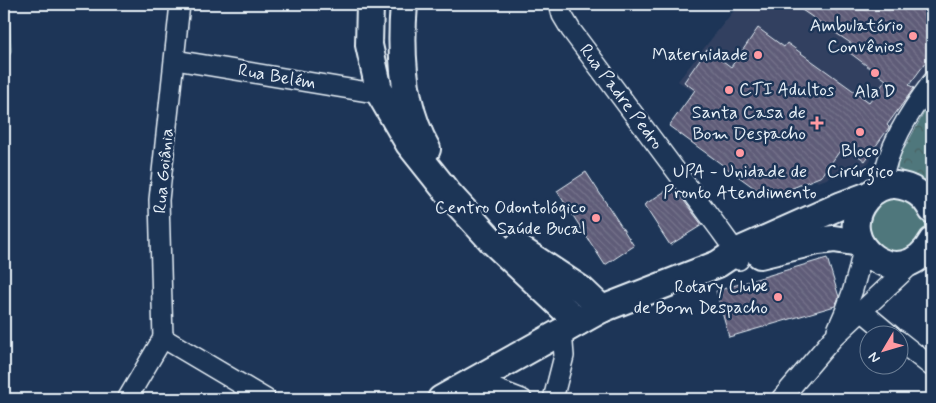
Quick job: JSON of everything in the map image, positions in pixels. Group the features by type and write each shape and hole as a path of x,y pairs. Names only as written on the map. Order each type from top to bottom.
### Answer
{"main road":[{"path":"370,4 369,44 380,94 409,144 499,233 582,290 602,309"},
{"path":"404,4 402,28 407,95 432,166 448,193 570,326"},
{"path":"441,399 602,309 731,259 875,191 893,185 907,187 919,192 931,203"},
{"path":"875,191 861,205 856,217 856,231 862,246 868,254 879,262 891,265 905,265 925,250"},
{"path":"731,259 818,241 834,240 862,246"}],"street":[{"name":"Rua Goiânia","path":"163,338 159,200 180,4"},
{"name":"Rua Padre Pedro","path":"559,4 562,15 570,30 731,259"},
{"name":"Rua Belém","path":"175,60 380,94 407,95"},
{"path":"875,191 884,166 910,111 932,82"},
{"path":"833,338 859,274 862,246"},
{"path":"781,399 833,338 925,250"},
{"path":"862,311 880,326"},
{"path":"553,399 570,326"},
{"path":"127,399 163,338 266,399"},
{"path":"908,347 930,362"},
{"path":"475,380 522,399"}],"shaded area":[{"name":"Santa Casa de Bom Despacho","path":"739,4 932,4 932,74 867,165 818,182 678,81"}],"green space":[{"path":"4,4 9,4 11,51 4,73"},
{"path":"925,111 932,116 932,187 926,186 897,168 900,156"},
{"path":"896,190 929,217 928,234 921,248 881,256 861,217"}],"building":[{"name":"Santa Casa de Bom Despacho","path":"793,4 932,4 932,54 909,85 914,88 887,125 888,129 865,161 844,145 822,176 768,198 669,126 695,90 684,82 707,49 731,67 758,28 784,47 787,43 869,102 886,80 850,53 855,46"},
{"name":"Centro Odontológico Saúde Bucal","path":"586,172 634,246 605,265 557,191"},
{"path":"673,186 702,225 670,245 644,205"},
{"name":"Rotary Clube de Bom Despacho","path":"827,258 839,297 835,306 729,337 716,291"}],"place":[{"name":"Ambulatório Convênios","path":"913,36"},
{"name":"Maternidade","path":"758,55"},
{"name":"Ala D","path":"875,73"},
{"name":"CTI Adultos","path":"729,90"},
{"name":"Santa Casa de Bom Despacho","path":"817,123"},
{"name":"Bloco Cirúrgico","path":"860,132"},
{"name":"UPA - Unidade de Pronto Atendimento","path":"740,153"},
{"name":"Centro Odontológico Saúde Bucal","path":"596,218"},
{"name":"Rotary Clube de Bom Despacho","path":"778,297"}]}
